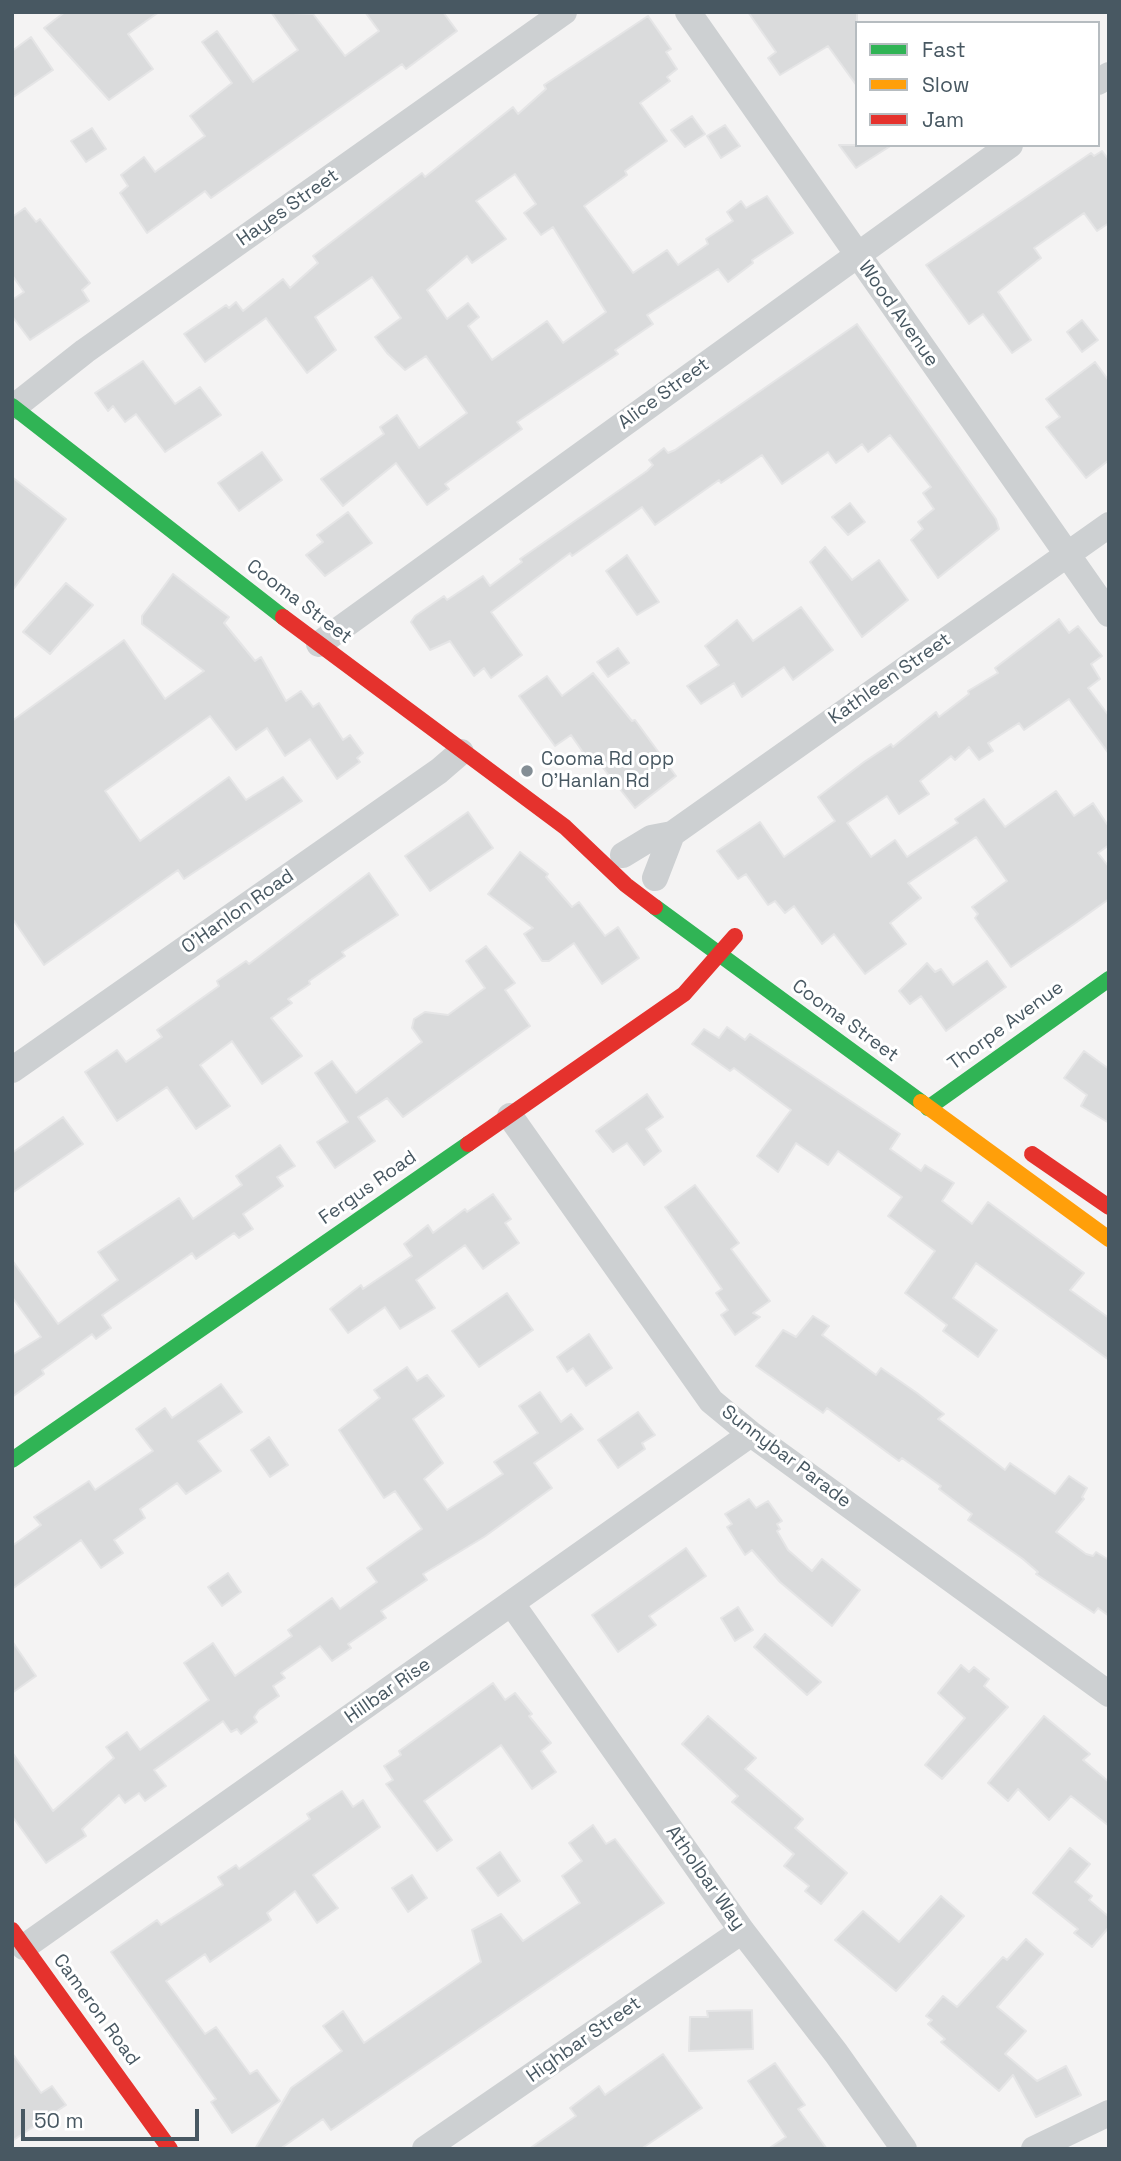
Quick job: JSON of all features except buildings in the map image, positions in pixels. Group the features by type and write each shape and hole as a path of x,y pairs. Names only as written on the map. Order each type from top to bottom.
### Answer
{"main road":[{"name":"Cooma Street","path":"13,407 461,752 565,827 626,885 719,956 1109,1239"},
{"name":"Cooma Street","path":"565,827 588,834 644,870"},
{"name":"Fergus Road","path":"12,1460 684,994 735,936"},
{"name":"Thorpe Avenue","path":"928,1108 1109,979"},
{"path":"1014,1142 1109,1208"},
{"name":"Cameron Road","path":"18,1938 170,2149"}],"street":[{"name":"Hayes Street","path":"13,407 85,351 564,12"},
{"name":"Wood Avenue","path":"688,12 1109,614"},
{"name":"Alice Street","path":"319,643 1007,147"},
{"name":"Kathleen Street","path":"644,870 651,838 672,834 1109,525"},
{"name":"O'Hanlon Road","path":"12,1070 439,771 461,752"},
{"path":"644,870 672,834"},
{"name":"Sunnybar Parade","path":"510,1115 711,1401 751,1434 1109,1695"},
{"name":"Hillbar Rise","path":"18,1938 512,1604 751,1434"},
{"name":"Atholbar Way","path":"512,1604 742,1931 836,2053 904,2149"},
{"name":"Highbar Street","path":"425,2149 742,1931"},
{"path":"1034,2149 1109,2113"}],"traffic: fast":[{"path":"12,406 283,617"},
{"path":"655,907 921,1102"},
{"path":"928,1108 1109,979"},
{"path":"12,1460 468,1144"}],"traffic: slow":[{"path":"921,1102 1109,1239"}],"traffic: jam":[{"path":"283,617 565,827 626,885 655,907"},
{"path":"468,1144 684,994 735,936"},
{"path":"1032,1154 1109,1207"},
{"path":"12,1930 170,2149"}],"place":[{"name":"Cooma Rd opp O'Hanlan Rd","path":"527,771"}]}
